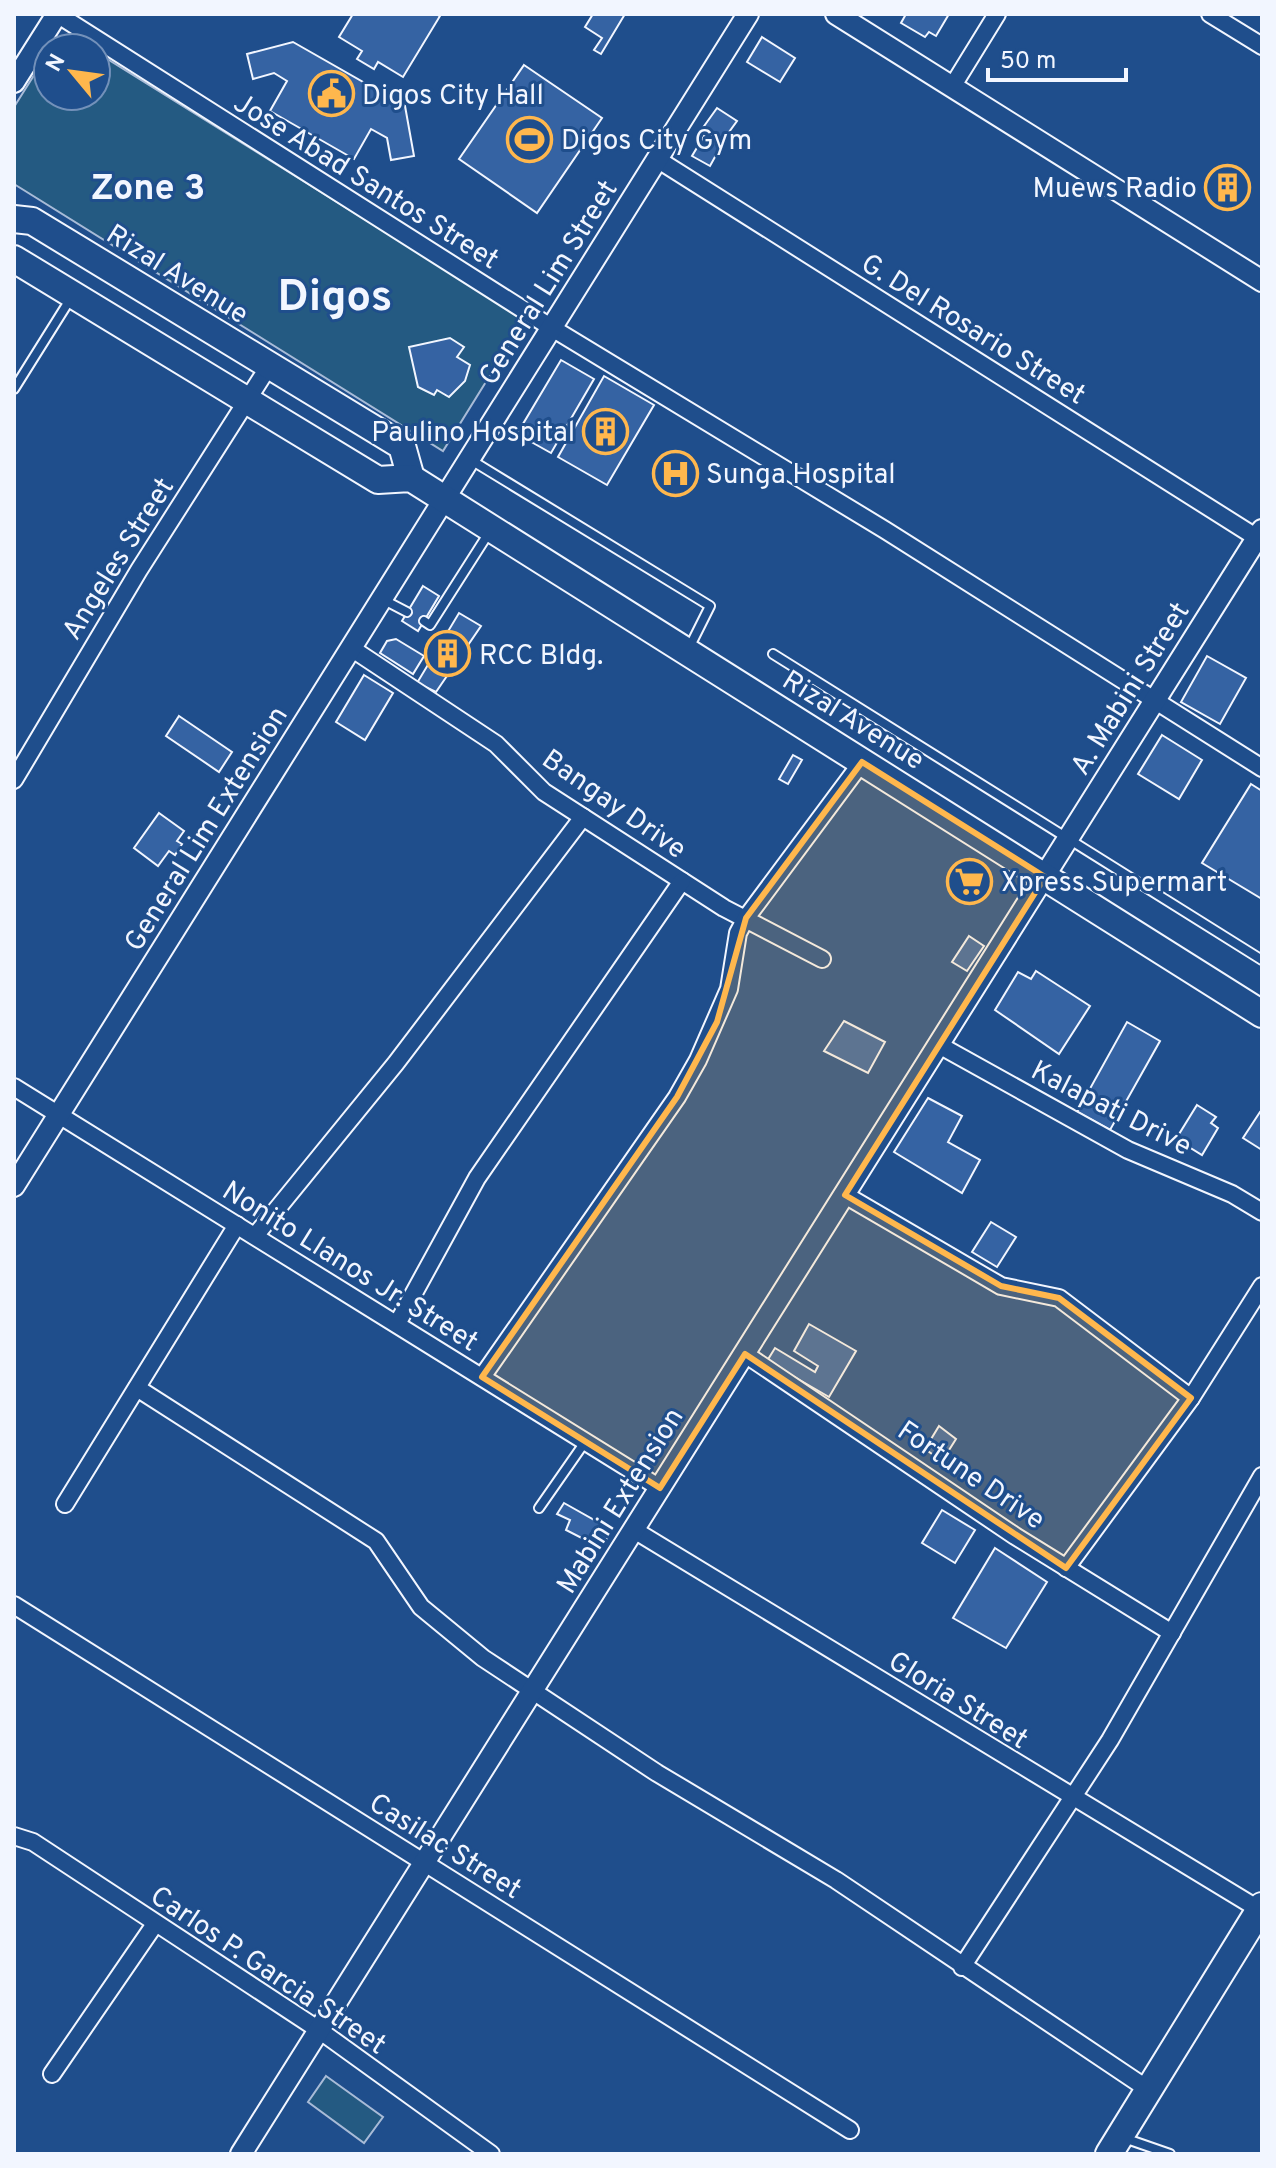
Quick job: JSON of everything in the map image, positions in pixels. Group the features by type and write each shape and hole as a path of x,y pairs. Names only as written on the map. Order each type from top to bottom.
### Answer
{"main road":[{"name":"Rizal Avenue","path":"14,219 32,221 402,446 411,478 1262,1014"},
{"path":"14,259 71,297 378,480 411,478"},
{"path":"186,365 208,329"},
{"path":"1115,2145 1261,1908"}],"street":[{"path":"14,82 57,14"},
{"name":"Jose Abad Santos Street","path":"57,14 552,328 885,530 1262,768"},
{"name":"General Lim Street","path":"444,499 748,14"},
{"path":"836,14 1262,281"},
{"path":"952,87 997,14"},
{"path":"1210,14 1262,46"},
{"name":"G. Del Rosario Street","path":"657,159 1260,537"},
{"name":"Angeles Street","path":"14,780 139,570 269,366"},
{"name":"General Lim Extension","path":"14,1186 444,499"},
{"name":"A. Mabini Street","path":"1045,877 1260,537"},
{"name":"Bangay Drive","path":"351,648 496,744 544,792 682,881 822,959"},
{"path":"482,1377 691,1072 721,1011 731,978 738,933 746,918 862,762"},
{"path":"255,1236 396,1063 583,817"},
{"name":"Mabini Extension","path":"241,2154 1045,877"},
{"path":"397,1324 477,1178 682,881"},
{"name":"Kalapati Drive","path":"939,1045 1128,1150 1232,1194 1262,1212"},
{"name":"Nonito Llanos Jr. Street","path":"14,1087 660,1488"},
{"path":"845,1195 1001,1286 1059,1298 1191,1398"},
{"path":"65,1504 237,1225"},
{"path":"1066,1568 1191,1398 1262,1286"},
{"name":"Fortune Drive","path":"745,1354 1066,1568 1172,1633"},
{"path":"137,1388 376,1541 421,1607 483,1658 701,1801 836,1880 1149,2090"},
{"path":"962,1967 1110,1740 1262,1476"},
{"name":"Gloria Street","path":"634,1530 1070,1798 1261,1908"},
{"name":"Casilac Street","path":"14,1605 130,1681 850,2130"},
{"name":"Carlos P. Garcia Street","path":"14,1836 33,1842 319,2030 489,2153"},
{"path":"52,2074 155,1924"}],"lane":[{"path":"14,389 71,297"},
{"path":"469,459 710,606 687,652"},
{"path":"424,621 430,625 492,529"},
{"path":"382,598 407,612"},
{"path":"773,654 1070,837 1262,960"},
{"path":"539,1508 586,1441"},
{"path":"1115,2145 1170,2154"}],"highlighted area":[{"path":"862,762 1045,877 845,1195 1001,1286 1059,1298 1191,1398 1066,1568 745,1354 660,1488 482,1377 677,1097 717,1022 746,918"}],"shaded area":[{"path":"112,62 525,319 443,451 14,184 14,107 32,78 32,112 112,112"},
{"path":"326,2076 383,2117 364,2143 308,2102"}],"building":[{"path":"353,14 440,16 403,77 378,62 374,69 357,59 362,51 339,37"},
{"path":"593,14 625,14 601,54 594,50 602,38 585,27"},
{"path":"906,14 949,14 936,36 929,32 925,37 901,23"},
{"path":"762,37 795,58 780,82 747,62"},
{"name":"Digos City Hall","path":"293,42 405,106 414,156 391,160 387,138 371,129 354,159 270,111 287,81 274,73 253,79 247,54"},
{"name":"Digos City Gym","path":"524,65 602,118 537,213 459,159"},
{"path":"717,108 737,121 721,143 702,129"},
{"path":"704,136 721,146 710,166 692,156"},
{"name":"Muews Radio","path":"1228,168 1246,179 1229,207 1210,195"},
{"path":"450,338 464,347 457,357 470,365 465,381 449,397 437,390 434,395 418,387 409,347"},
{"path":"561,360 594,379 551,453 517,434"},
{"name":"Paulino Hospital","path":"604,376 654,405 607,485 558,457"},
{"path":"423,586 439,596 418,631 402,621"},
{"name":"RCC Bldg.","path":"459,613 481,626 436,692 417,683"},
{"path":"396,639 424,656 413,674 380,653 387,641"},
{"path":"1207,656 1246,678 1220,724 1181,702"},
{"path":"364,675 393,693 365,740 336,722"},
{"path":"179,716 232,752 219,772 166,736"},
{"path":"1162,735 1202,760 1179,799 1138,774"},
{"path":"793,755 802,760 788,784 779,779"},
{"path":"1251,784 1262,791 1262,899 1202,863"},
{"path":"159,813 184,831 177,841 182,844 175,855 169,851 158,866 134,848"},
{"path":"969,936 984,946 967,971 952,962"},
{"path":"1036,971 1090,1006 1059,1054 995,1010 1018,972 1031,979"},
{"path":"844,1021 885,1042 868,1073 824,1051"},
{"path":"1127,1022 1160,1041 1110,1130 1077,1112"},
{"path":"928,1098 962,1116 948,1142 980,1160 962,1193 894,1152"},
{"path":"1197,1105 1216,1117 1211,1123 1218,1128 1202,1155 1176,1139"},
{"path":"1262,1113 1262,1150 1243,1138"},
{"path":"991,1222 1016,1237 997,1267 972,1252"},
{"path":"809,1324 856,1351 829,1397 767,1361 775,1348 815,1372 818,1366 794,1351"},
{"path":"939,1426 956,1439 942,1461 925,1449"},
{"path":"564,1503 612,1530 601,1548 566,1530 570,1520 557,1514"},
{"path":"942,1510 975,1530 955,1563 922,1543"},
{"path":"995,1548 1047,1582 1006,1648 953,1618"}],"place":[{"name":"Digos City Hall","path":"331,94"},
{"name":"Digos City Gym","path":"530,139"},
{"name":"Muews Radio","path":"1228,187"},
{"name":"Paulino Hospital","path":"606,431"},
{"name":"Sunga Hospital","path":"675,473"},
{"name":"RCC Bldg.","path":"448,654"},
{"name":"Xpress Supermart","path":"970,881"}],"district":[{"name":"Zone 3","path":"148,186"},
{"name":"Digos","path":"335,295"}]}
